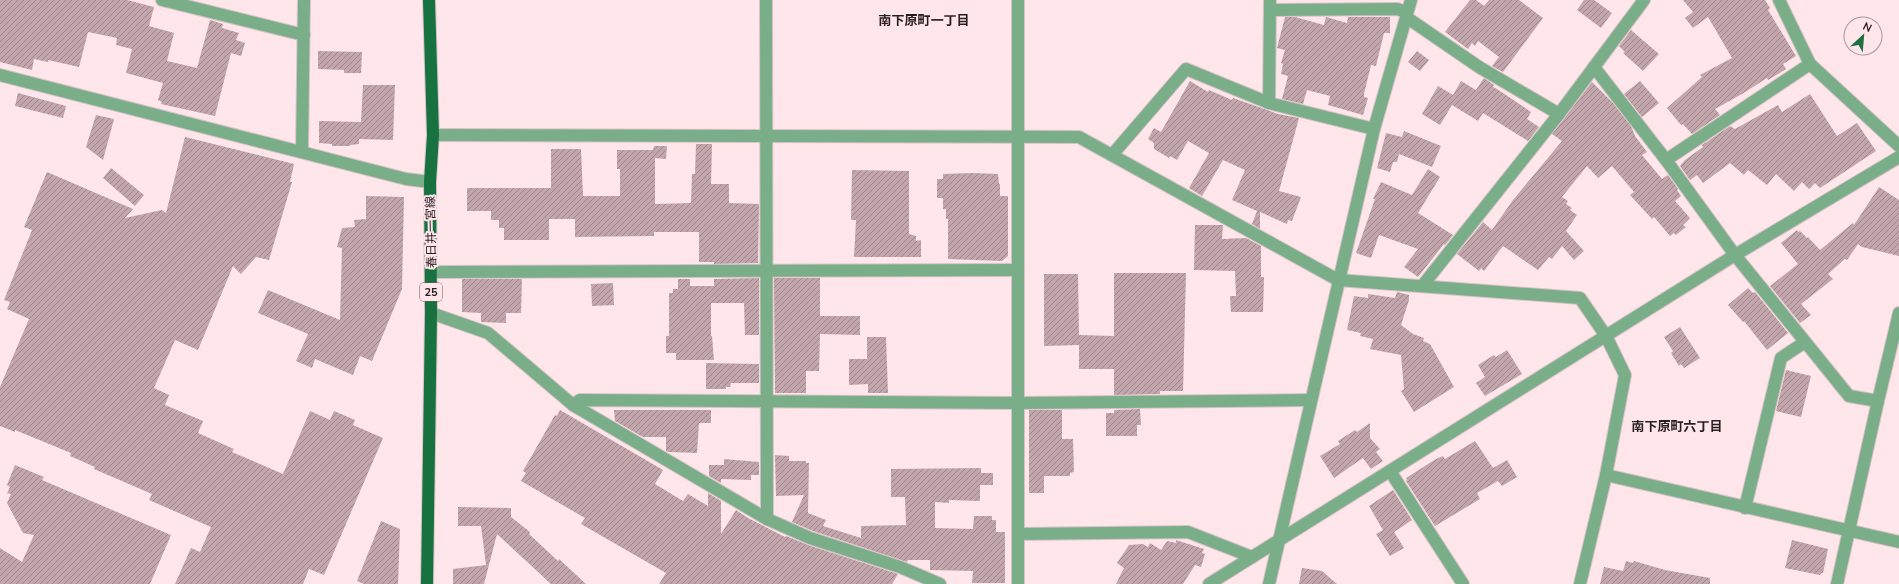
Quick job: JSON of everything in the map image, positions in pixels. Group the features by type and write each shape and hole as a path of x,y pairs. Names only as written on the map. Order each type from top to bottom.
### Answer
{"main road":[{"name":"春日井一宮線","path":"427,584 431,313 430,182 433,135 429,0"}],"street":[{"path":"162,0 304,35"},
{"path":"302,152 304,0"},
{"path":"766,0 767,519"},
{"path":"1018,0 1018,584"},
{"path":"1269,584 1310,400 1374,128 1411,0"},
{"path":"1423,285 1558,114 1644,0"},
{"path":"1779,0 1810,64 1899,146"},
{"path":"1269,103 1270,5 1397,9 1407,14 1479,67 1558,114"},
{"path":"1666,160 1810,64"},
{"path":"1594,67 1666,160 1735,255 1849,396 1878,401"},
{"path":"1112,154 1186,69 1269,103 1374,128"},
{"path":"0,75 406,179 430,182"},
{"path":"433,135 1079,137 1338,280 1423,285 1580,298 1606,336 1625,375 1606,475 1580,584"},
{"path":"1209,584 1735,255 1899,157"},
{"path":"431,272 1018,270"},
{"path":"431,313 488,333 573,405 767,519 810,538 900,567 940,584"},
{"path":"1837,584 1899,313"},
{"path":"1745,508 1781,358 1805,342"},
{"path":"573,405 580,400 766,400 1019,403 1310,400"},
{"path":"1390,472 1463,584"},
{"path":"1606,475 1849,532 1899,542"},
{"path":"1018,534 1188,532 1252,557"}],"building":[{"path":"0,0 127,0 154,7 149,26 174,33 167,61 197,68 210,20 223,24 222,28 239,33 236,40 245,43 241,56 231,53 215,116 161,104 162,102 158,100 163,83 126,73 132,49 116,45 117,38 88,32 79,67 48,60 48,62 34,59 32,70 0,62"},
{"path":"1470,0 1476,0 1484,6 1489,0 1519,0 1543,18 1503,72 1492,66 1499,57 1478,41 1475,46 1472,43 1468,49 1445,32"},
{"path":"1584,0 1594,0 1612,13 1601,28 1577,10"},
{"path":"1683,0 1765,0 1770,8 1768,10 1796,56 1783,64 1786,69 1768,80 1767,78 1715,109 1720,115 1692,134 1683,124 1681,125 1667,108 1702,77 1700,75 1732,58 1708,17 1693,28 1685,18 1693,12"},
{"path":"1285,17 1295,17 1324,25 1326,17 1347,23 1348,17 1390,17 1390,33 1384,33 1376,66 1371,65 1364,94 1364,97 1368,98 1363,115 1328,105 1330,96 1307,90 1303,104 1282,99 1288,76 1281,74 1283,64 1281,63 1285,50 1277,48"},
{"path":"1631,30 1659,54 1643,71 1623,53 1625,52 1619,46"},
{"path":"318,51 362,52 361,73 344,73 344,70 318,69"},
{"path":"1417,51 1429,60 1420,71 1408,62"},
{"path":"1484,78 1494,85 1493,87 1531,112 1527,119 1539,127 1528,141 1483,113 1478,121 1452,105 1440,125 1422,114 1438,86 1453,95 1461,81 1476,90"},
{"path":"1190,81 1208,92 1209,90 1232,100 1233,98 1278,114 1299,118 1279,191 1301,197 1292,221 1288,220 1287,224 1260,212 1260,229 1252,224 1257,211 1232,200 1245,170 1223,160 1202,196 1189,188 1209,153 1188,141 1177,160 1170,156 1169,158 1154,149 1154,143 1148,139 1154,128 1161,132"},
{"path":"1640,81 1659,103 1642,117 1624,94"},
{"path":"1592,82 1613,103 1631,126 1635,136 1647,152 1642,155 1662,179 1668,175 1678,189 1677,190 1681,196 1675,201 1690,218 1683,225 1686,227 1676,235 1674,233 1670,236 1654,217 1652,219 1630,195 1634,192 1612,166 1598,178 1587,166 1562,197 1568,201 1566,204 1572,208 1570,210 1577,215 1566,231 1584,251 1574,260 1562,246 1552,259 1549,257 1538,270 1503,246 1484,271 1481,268 1479,271 1457,254 1483,222 1492,230 1513,200 1562,141 1552,134"},
{"path":"363,85 395,85 393,140 359,139 359,144 350,146 332,146 332,144 319,143 319,121 361,122"},
{"path":"18,93 66,106 63,118 15,106"},
{"path":"1810,94 1837,136 1857,123 1876,151 1820,188 1815,183 1809,189 1802,182 1794,191 1776,174 1767,185 1748,170 1744,175 1730,163 1703,183 1697,175 1690,180 1680,166 1685,160 1703,147 1702,145 1730,126 1735,129 1778,105 1782,112"},
{"path":"96,115 114,119 103,160 86,147"},
{"path":"1404,131 1441,146 1432,167 1399,154 1397,162 1393,162 1390,172 1377,168 1386,133 1402,137"},
{"path":"185,137 294,164 290,182 292,182 269,260 256,257 241,274 233,266 198,350 175,340 154,388 169,395 165,405 203,421 198,433 234,449 232,452 283,474 310,411 330,420 334,411 355,420 353,425 383,438 324,575 309,569 303,584 175,584 191,548 200,552 211,527 149,500 152,494 94,469 95,467 70,456 71,453 15,430 15,432 0,426 0,387 29,319 7,309 10,302 4,300 32,230 24,227 47,172 133,209 125,218 162,210 166,213"},
{"path":"696,144 712,144 711,184 729,184 729,203 759,204 758,263 714,264 714,262 699,262 699,232 654,232 654,236 575,237 575,219 549,219 549,240 504,240 504,228 499,228 499,220 491,220 491,211 467,211 467,188 551,188 551,149 581,149 583,196 620,196 620,169 617,169 617,150 653,150 654,146 667,146 666,159 655,158 655,204 691,203 692,174 695,174"},
{"path":"111,168 144,195 135,206 103,178"},
{"path":"1428,169 1440,177 1418,213 1453,235 1418,277 1404,267 1418,249 1379,235 1371,258 1356,253 1375,199 1373,199 1381,182 1412,195"},
{"path":"852,170 909,171 909,234 916,236 916,241 921,240 921,257 854,257 856,220 851,220"},
{"path":"943,174 998,174 1000,196 1008,196 1008,256 1002,261 948,259 948,219 946,219 946,209 943,209 943,198 937,198 937,179 943,179"},
{"path":"1879,187 1899,200 1899,256 1862,247 1858,244 1847,260 1845,259 1828,274 1833,279 1801,304 1811,315 1800,323 1770,286 1798,264 1781,243 1797,230 1807,238 1808,237 1820,250 1853,223 1854,225"},
{"path":"366,196 404,197 402,289 372,361 360,356 353,375 315,359 312,368 296,361 308,334 258,313 268,290 340,320 342,248 337,247 342,228 355,227 354,220 366,219"},
{"path":"1195,225 1223,225 1222,239 1246,238 1261,246 1261,277 1264,277 1263,312 1231,312 1230,296 1236,296 1235,271 1194,270"},
{"path":"1114,273 1186,273 1183,391 1160,391 1160,394 1114,395 1114,369 1079,369 1079,345 1044,346 1044,274 1078,274 1079,335 1114,336"},
{"path":"759,278 759,335 745,335 744,303 711,303 711,336 714,360 676,360 676,353 666,353 666,336 669,336 669,293 673,293 673,289 678,289 678,279 690,279 690,286 714,286 714,279"},
{"path":"774,278 820,278 820,316 860,316 860,335 820,334 819,371 806,371 806,393 775,393"},
{"path":"462,279 522,279 521,313 506,313 506,323 481,322 481,313 462,312"},
{"path":"613,283 614,305 592,306 591,284"},
{"path":"1748,288 1753,293 1755,292 1788,333 1767,350 1744,321 1743,322 1728,305"},
{"path":"1397,292 1409,295 1409,300 1401,325 1413,334 1424,338 1423,341 1430,344 1454,387 1414,412 1401,391 1404,389 1401,355 1370,349 1373,339 1360,336 1361,333 1347,330 1354,296 1368,298 1368,294 1395,298"},
{"path":"1680,327 1700,358 1684,368 1681,364 1679,366 1671,353 1673,351 1664,337"},
{"path":"867,337 886,337 888,393 868,393 868,384 849,385 849,359 867,359"},
{"path":"1507,350 1522,374 1485,396 1476,383 1485,377 1478,365 1494,355 1496,357"},
{"path":"706,363 759,364 759,383 731,383 730,387 726,387 726,389 706,389"},
{"path":"1786,370 1811,376 1801,417 1776,411"},
{"path":"1140,409 1141,425 1137,425 1137,436 1106,436 1106,413 1114,413 1114,410"},
{"path":"560,410 663,470 655,484 683,501 688,494 708,506 708,493 721,501 721,534 736,510 748,518 785,537 786,536 808,545 898,574 892,584 659,584 666,573 581,524 585,518 521,481 526,473 523,471 555,415 557,416"},
{"path":"614,410 711,410 711,423 699,423 697,453 669,452 666,451 666,437 643,437 615,421"},
{"path":"1029,410 1062,410 1062,439 1073,439 1074,472 1070,473 1070,476 1044,476 1044,493 1029,493"},
{"path":"1370,423 1370,438 1380,449 1376,452 1383,461 1371,469 1363,458 1334,478 1320,456 1340,444 1338,441 1355,430 1357,432"},
{"path":"1475,441 1493,468 1507,460 1517,477 1502,486 1498,481 1477,493 1480,499 1435,526 1406,481 1406,478 1436,459 1443,456 1445,459"},
{"path":"775,455 789,456 789,461 806,461 806,463 809,463 808,513 826,520 823,526 861,538 861,526 906,525 905,497 891,497 891,469 981,468 981,473 993,473 993,485 980,485 980,501 949,500 949,503 935,502 935,528 973,529 974,516 992,516 992,520 996,520 996,532 1005,532 1005,583 972,583 973,571 930,570 930,560 908,560 907,562 813,531 792,522 804,495 776,496"},
{"path":"724,459 759,462 759,475 751,475 751,480 721,479 721,483 709,476 709,465 724,465"},
{"path":"15,465 44,477 42,480 171,535 150,584 0,584 0,548 22,562 34,535 23,533 7,503 11,494 7,493 10,487 7,485"},
{"path":"1393,490 1412,520 1394,532 1404,548 1390,556 1376,534 1383,530 1369,506"},
{"path":"458,507 511,508 511,517 530,532 529,534 558,561 559,559 586,584 551,584 497,534 484,584 453,584 453,569 486,565 481,526 458,526"},
{"path":"381,521 400,529 398,584 364,584 357,581"},
{"path":"1176,540 1204,549 1202,553 1205,554 1201,567 1195,565 1183,584 1116,584 1124,568 1117,563 1129,545 1143,544 1148,547 1150,543 1161,550 1167,541 1176,543"},
{"path":"1792,540 1828,549 1823,573 1820,575 1785,568"},
{"path":"1626,561 1633,563 1634,561 1665,570 1710,578 1710,584 1600,584 1604,567 1623,571"},
{"path":"1302,568 1322,571 1337,584 1299,584"}],"district":[{"name":"南下原町一丁目","path":"924,21"},
{"name":"南下原町六丁目","path":"1677,427"}]}
